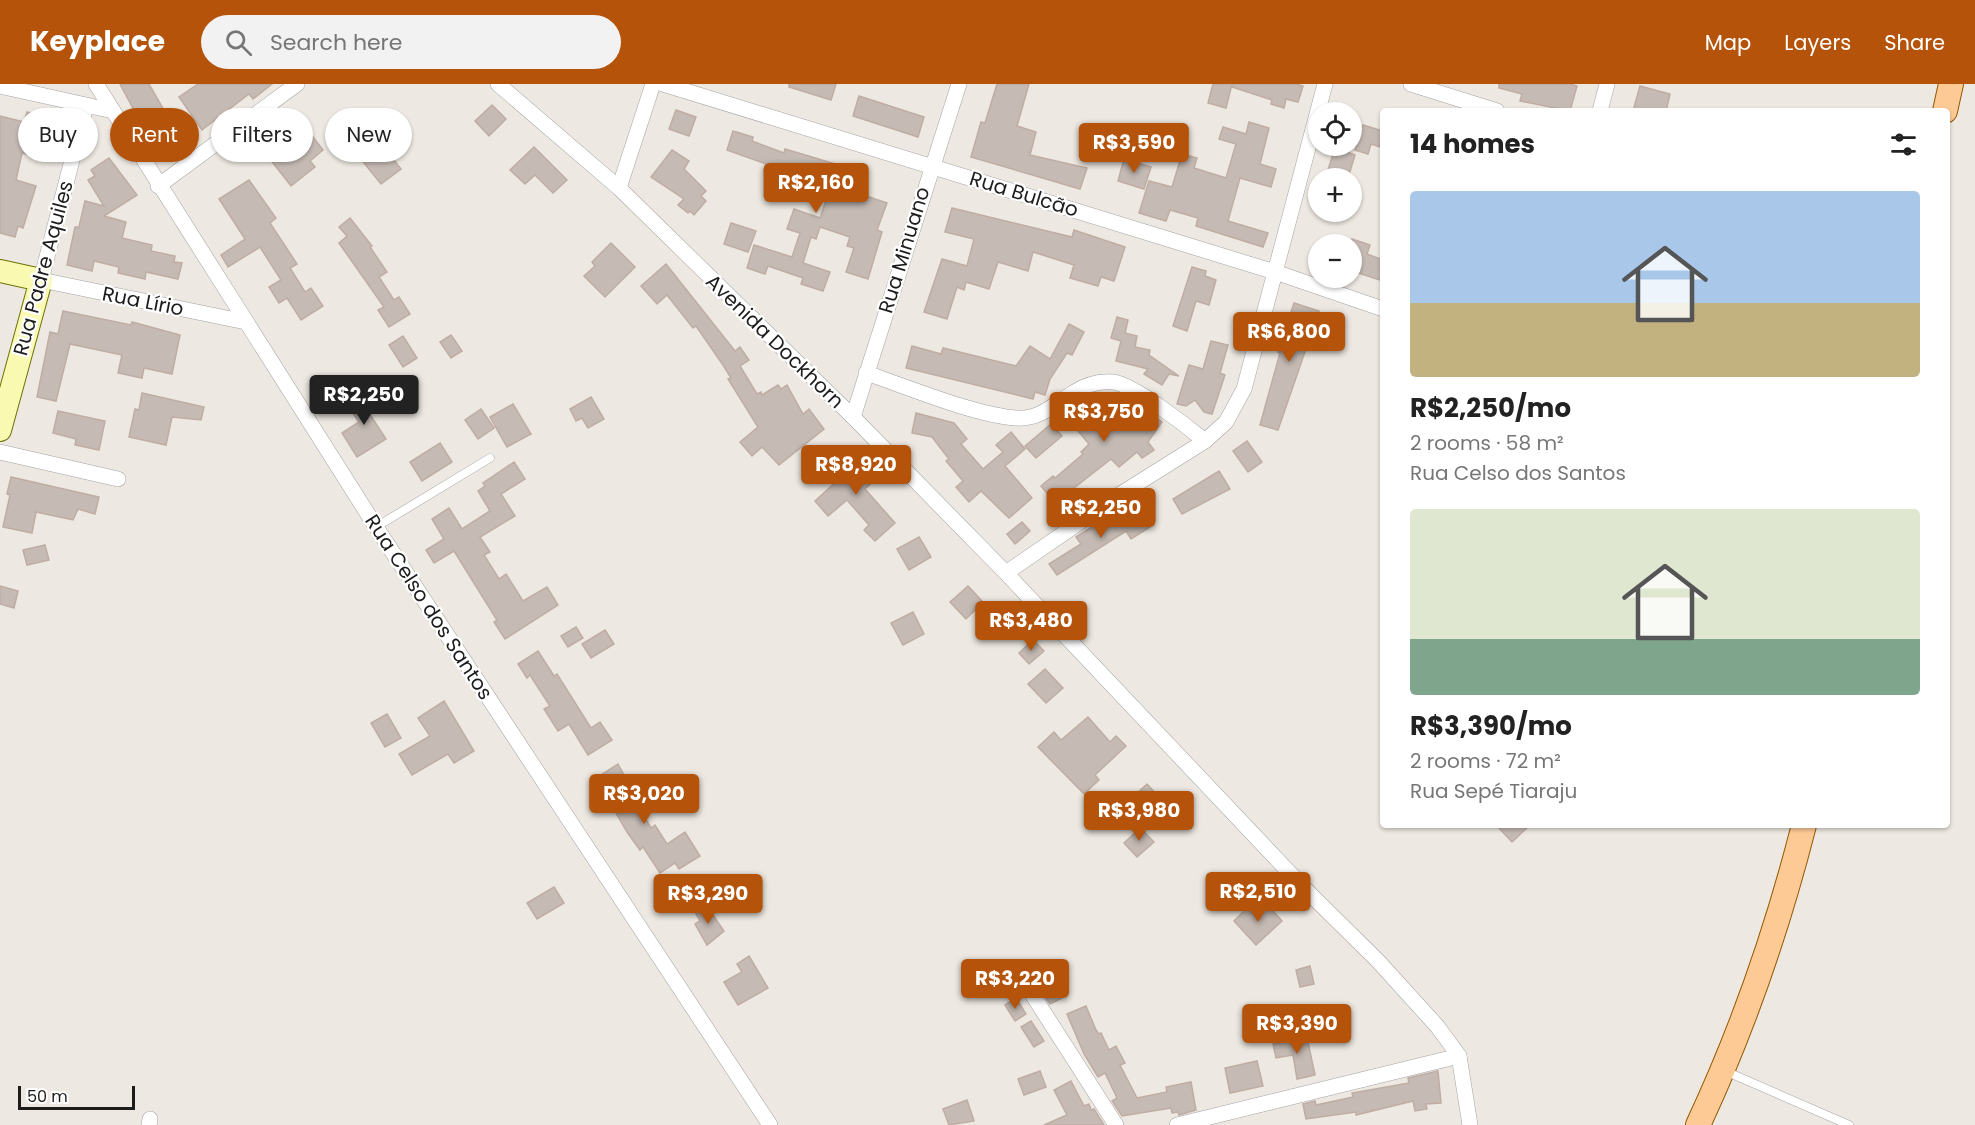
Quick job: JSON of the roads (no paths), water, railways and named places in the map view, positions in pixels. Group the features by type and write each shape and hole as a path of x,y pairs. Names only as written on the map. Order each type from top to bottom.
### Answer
{"main road":[{"path":"1946,108 1951,84"},
{"path":"1698,1125 1724,1071 1785,899 1803,828"}],"street":[{"name":"Rua Celso dos Santos","path":"96,84 111,108"},
{"path":"158,186 297,84"},
{"name":"Avenida Dockhorn","path":"498,84 619,188 853,417 1006,573 1304,888 1378,961 1437,1026 1459,1056"},
{"path":"619,188 653,84"},
{"name":"Rua Bulcão","path":"663,84 1275,272 1380,308"},
{"name":"Rua Minuano","path":"853,417 931,165 959,84"},
{"path":"1006,573 1119,495 1205,441 1226,422 1244,389 1325,84"},
{"path":"1411,84 1487,108"},
{"path":"1601,108 1607,84"},
{"path":"0,86 110,110"},
{"name":"Rua Padre Aquiles","path":"0,430 86,106"},
{"name":"Rua Celso dos Santos","path":"144,162 376,527 770,1125"},
{"path":"0,271 40,280"},
{"name":"Rua Lírio","path":"40,280 246,322"},
{"path":"866,373 983,411 1017,418 1045,413 1075,392 1094,383 1115,382 1174,415 1205,441"},
{"path":"0,452 118,479"},
{"path":"1032,994 1116,1125"},
{"path":"1177,1125 1459,1056 1470,1125"}],"lane":[{"path":"376,527 490,458"},
{"path":"1724,1071 1849,1125"}]}
